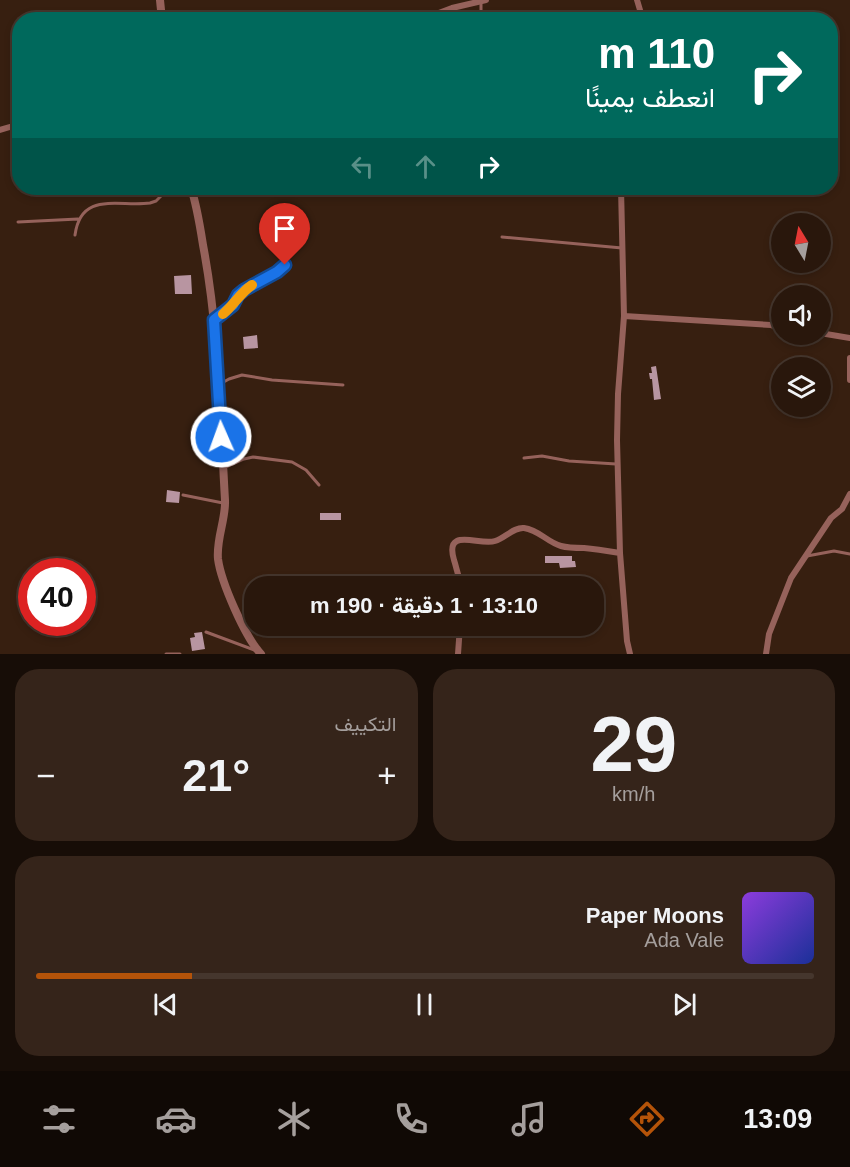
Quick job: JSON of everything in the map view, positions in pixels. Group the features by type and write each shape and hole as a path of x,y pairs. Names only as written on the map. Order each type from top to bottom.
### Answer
{"street":[{"path":"441,12 484,1"},
{"path":"193,195 210,282 219,385 225,503 219,548 222,575 244,628 259,653"},
{"path":"621,195 624,316 618,394 618,464 620,553 630,654"},
{"path":"624,316 771,326"},
{"path":"831,335 850,338"},
{"path":"850,358 850,380"},
{"path":"766,654 775,616 791,578 831,518 842,509 850,494"},
{"path":"460,576 452,549 458,540 491,542 504,538 516,529 524,528 537,532 550,542 564,547 620,553"},
{"path":"458,654 459,636"}],"lane":[{"path":"75,235 78,219 87,209 100,204 150,203 162,195"},
{"path":"18,222 78,219"},
{"path":"502,237 622,248"},
{"path":"214,320 233,305 238,295 244,290 277,272 285,265"},
{"path":"219,385 242,375 272,380 343,385"},
{"path":"524,458 542,456 569,461 618,464"},
{"path":"222,468 244,459 253,458 292,462 306,470 319,485"},
{"path":"183,495 225,503"},
{"path":"805,557 834,551 850,554"},
{"path":"206,632 259,653"},
{"path":"166,654 180,654"}],"building":[{"path":"191,275 192,294 175,294 174,276"},
{"path":"257,335 258,348 244,349 243,337"},
{"path":"656,366 661,399 654,400 652,379 649,373 652,373 651,367"},
{"path":"167,490 180,492 179,503 166,502"},
{"path":"320,513 341,513 341,520 320,520"},
{"path":"545,556 572,556 576,567 560,568 559,563 545,563"},
{"path":"202,632 205,649 192,651 190,638 195,637 194,633"}],"slow traffic":[{"path":"223,314 233,305 238,295 252,285"}],"route":[{"path":"221,437 214,320 233,305 238,295 244,290 277,272 285,265"}]}
